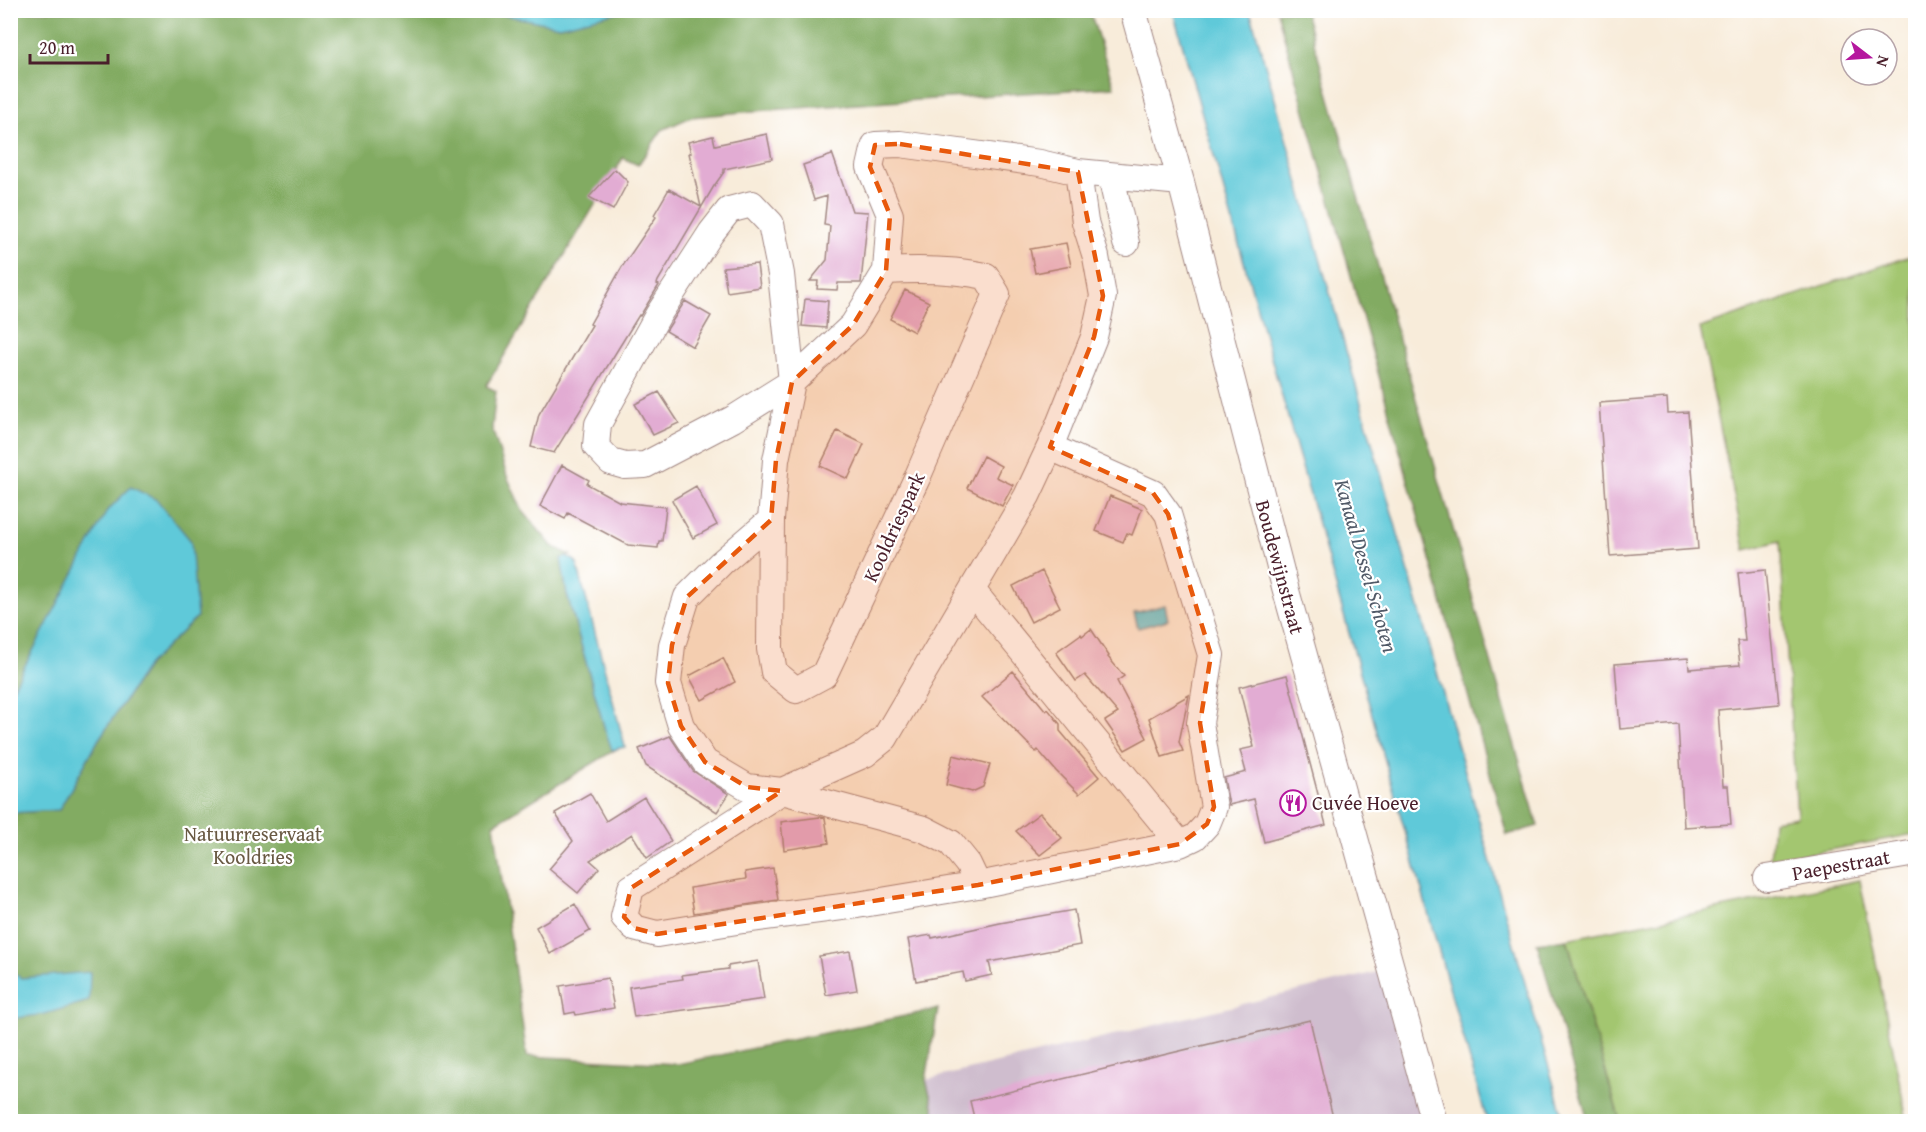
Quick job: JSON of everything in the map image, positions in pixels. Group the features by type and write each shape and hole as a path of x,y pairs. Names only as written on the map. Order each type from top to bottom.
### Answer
{"street":[{"name":"Boudewijnstraat","path":"1133,10 1181,182 1285,587 1434,1122"},
{"name":"Kooldriespark","path":"886,272 918,269 963,271 986,276 997,294 917,478 824,675 796,690 774,672 770,649 771,520 776,460 792,382 781,274 771,224 752,204 729,210 711,233 658,315 598,424 596,446 611,462 625,466 645,465 733,419 792,382 853,325 886,272 890,215 870,167 875,145 900,144 1040,163 1078,172 1181,182"},
{"path":"1050,447 1153,493 1168,514 1211,655 1200,723 1214,807 1207,824 1195,837 1180,844 978,885 657,934 634,928 624,917 631,888 782,791 865,754 885,738 972,590 1027,496 1050,447 1094,337 1103,296 1096,257 1085,222 1078,172"},
{"path":"1111,176 1126,243"},
{"path":"771,520 721,563 687,597 672,645 668,683 681,726 705,762 747,788 782,791 924,829 951,843 968,864 978,885"},
{"path":"972,590 1180,844"},
{"name":"Paepestraat","path":"1767,878 1916,853"}],"highlighted area":[{"path":"900,144 1078,172 1103,296 1094,337 1050,447 1153,493 1168,514 1211,655 1200,723 1214,807 1207,824 1180,844 978,885 657,934 634,928 624,917 631,888 782,791 747,787 705,762 681,726 668,683 672,645 687,597 771,520 776,460 792,382 853,325 886,271 890,215 870,167 875,145"}],"shaded area":[{"path":"1381,971 1425,1121 937,1121 926,1080"}],"green space":[{"name":"Natuurreservaat Kooldries","path":"483,10 560,26 623,10 1090,11 1114,87 754,111 691,117 662,130 638,165 623,158 486,386 496,391 492,428 507,476 522,510 552,546 571,555 561,558 567,594 605,730 618,748 494,824 527,1056 678,1064 938,1009 926,1080 937,1121 11,1121 11,813 59,810 99,739 148,665 197,617 14,684 11,692 11,11"},
{"path":"1277,11 1305,11 1538,826 1507,835"},
{"path":"1915,254 1915,834 1770,861 1773,821 1797,817 1780,541 1745,550 1700,328"},
{"path":"1860,880 1907,1121 1620,1121 1567,939"},
{"path":"1567,939 1620,1121 1588,1121 1537,943"}],"water":[{"path":"623,10 560,26 483,11"},
{"name":"Kanaal Dessel-Schoten","path":"1173,11 1250,11 1564,1121 1487,1121"},
{"path":"131,487 157,500 191,541 197,617 148,665 99,739 59,810 11,813 11,692 107,511"},
{"path":"566,557 577,564 625,747 612,750 605,730 567,594 561,558"},
{"path":"1165,605 1168,620 1138,628 1134,613"},
{"path":"11,971 21,978 90,972 89,1001 45,1014 11,1019"}],"building":[{"path":"767,134 772,159 724,169 658,281 659,285 554,453 531,447 539,414 592,325 590,324 622,267 656,217 654,215 669,189 701,207 688,142 713,136 715,145"},
{"path":"832,153 852,211 868,212 861,283 838,283 837,290 817,289 818,281 810,281 827,260 830,226 824,225 827,196 814,200 803,165 832,155"},
{"path":"615,169 628,182 613,210 589,197"},
{"path":"1066,243 1071,266 1035,273 1030,249"},
{"path":"757,264 760,287 727,292 723,267"},
{"path":"905,290 929,302 914,332 890,319"},
{"path":"805,299 828,301 826,328 802,326"},
{"path":"685,301 711,316 693,347 666,331"},
{"path":"659,392 679,423 653,435 635,404"},
{"path":"1667,398 1668,413 1688,412 1698,549 1610,556 1599,403"},
{"path":"837,431 864,444 848,479 820,466"},
{"path":"983,456 1001,466 996,477 1013,485 1002,506 967,488"},
{"path":"562,465 589,480 587,484 620,502 666,507 662,541 659,541 658,548 628,545 568,513 565,519 540,506"},
{"path":"696,486 717,525 693,538 672,500"},
{"path":"1110,496 1142,509 1132,535 1127,533 1123,542 1096,531"},
{"path":"1765,570 1779,704 1718,710 1723,786 1728,786 1731,824 1684,827 1678,724 1620,729 1615,664 1688,658 1689,669 1740,665 1737,641 1745,641 1738,573"},
{"path":"1042,571 1060,607 1031,622 1013,586"},
{"path":"1091,629 1108,657 1124,676 1117,681 1147,738 1125,750 1105,721 1118,713 1085,675 1076,681 1056,652"},
{"path":"723,658 735,682 702,700 689,676"},
{"path":"1013,671 1046,711 1048,709 1060,724 1060,731 1099,777 1079,794 1038,750 1036,752 982,697"},
{"path":"1287,675 1326,825 1264,842 1254,799 1229,805 1224,778 1246,772 1240,750 1254,747 1239,687"},
{"path":"1189,695 1179,742 1183,751 1162,757 1149,718"},
{"path":"670,736 693,771 729,794 717,812 646,766 639,749"},
{"path":"953,755 990,764 983,787 972,792 946,785"},
{"path":"590,793 606,821 644,797 671,841 647,858 632,834 590,860 599,868 578,893 549,869 573,841 555,813"},
{"path":"1040,813 1062,838 1040,855 1016,831"},
{"path":"825,818 829,843 784,850 781,822"},
{"path":"773,868 778,900 694,913 690,888 746,879 745,872"},
{"path":"575,904 590,931 550,954 536,927"},
{"path":"1074,910 1080,945 989,962 992,975 965,981 963,972 916,981 908,939 931,935 932,938"},
{"path":"850,951 857,990 826,995 819,956"},
{"path":"758,961 764,999 634,1017 629,987 683,979 682,975 728,969 728,966"},
{"path":"608,978 614,1008 576,1015 575,1012 565,1014 560,986"},
{"path":"1310,1020 1334,1122 975,1122 970,1101"}],"place":[{"name":"Cuvée Hoeve","path":"1293,803"}]}
